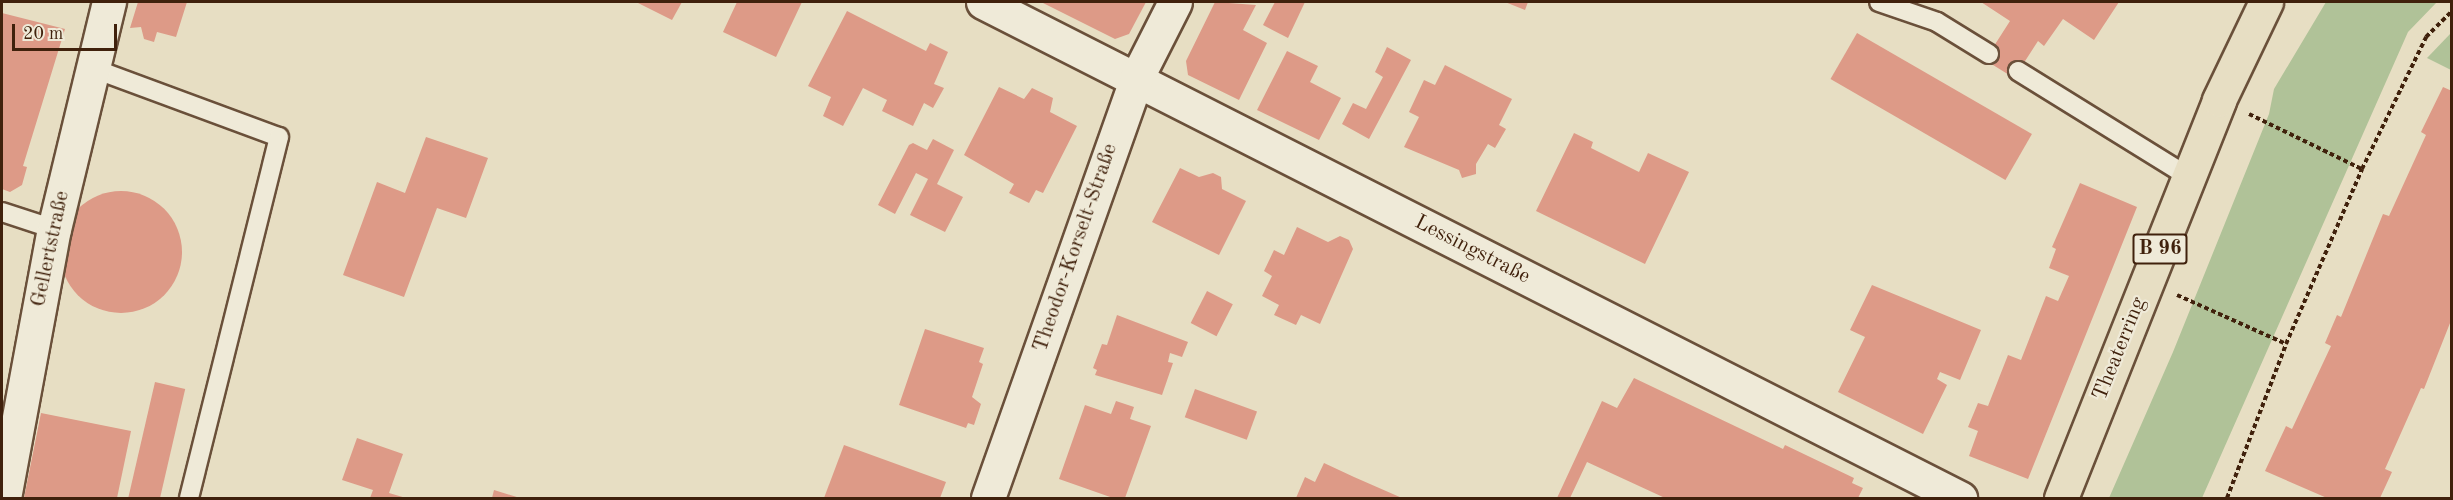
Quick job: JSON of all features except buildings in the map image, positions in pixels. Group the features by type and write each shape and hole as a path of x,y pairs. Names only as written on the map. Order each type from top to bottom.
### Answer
{"main road":[{"name":"Theaterring","path":"2061,498 2219,100 2266,2"}],"street":[{"name":"Gellertstraße","path":"4,498 54,229 109,2"},
{"name":"Lessingstraße","path":"983,2 1960,498"},
{"name":"Theodor-Korselt-Straße","path":"988,498 1136,79 1175,2"}],"lane":[{"path":"1879,2 1936,22 1989,54"},
{"path":"92,68 279,137 189,498"},
{"path":"2018,71 2189,177"},
{"path":"2,212 54,229"}],"path":[{"path":"2228,498 2286,344 2361,169 2426,37 2451,11"},
{"path":"2269,124 2361,169"},
{"path":"2206,308 2286,344"}],"green space":[{"path":"2326,2 2437,2 2408,32 2202,498 2109,498 2173,352 2269,114 2274,89"},
{"path":"2451,33 2451,70 2427,58"}]}
